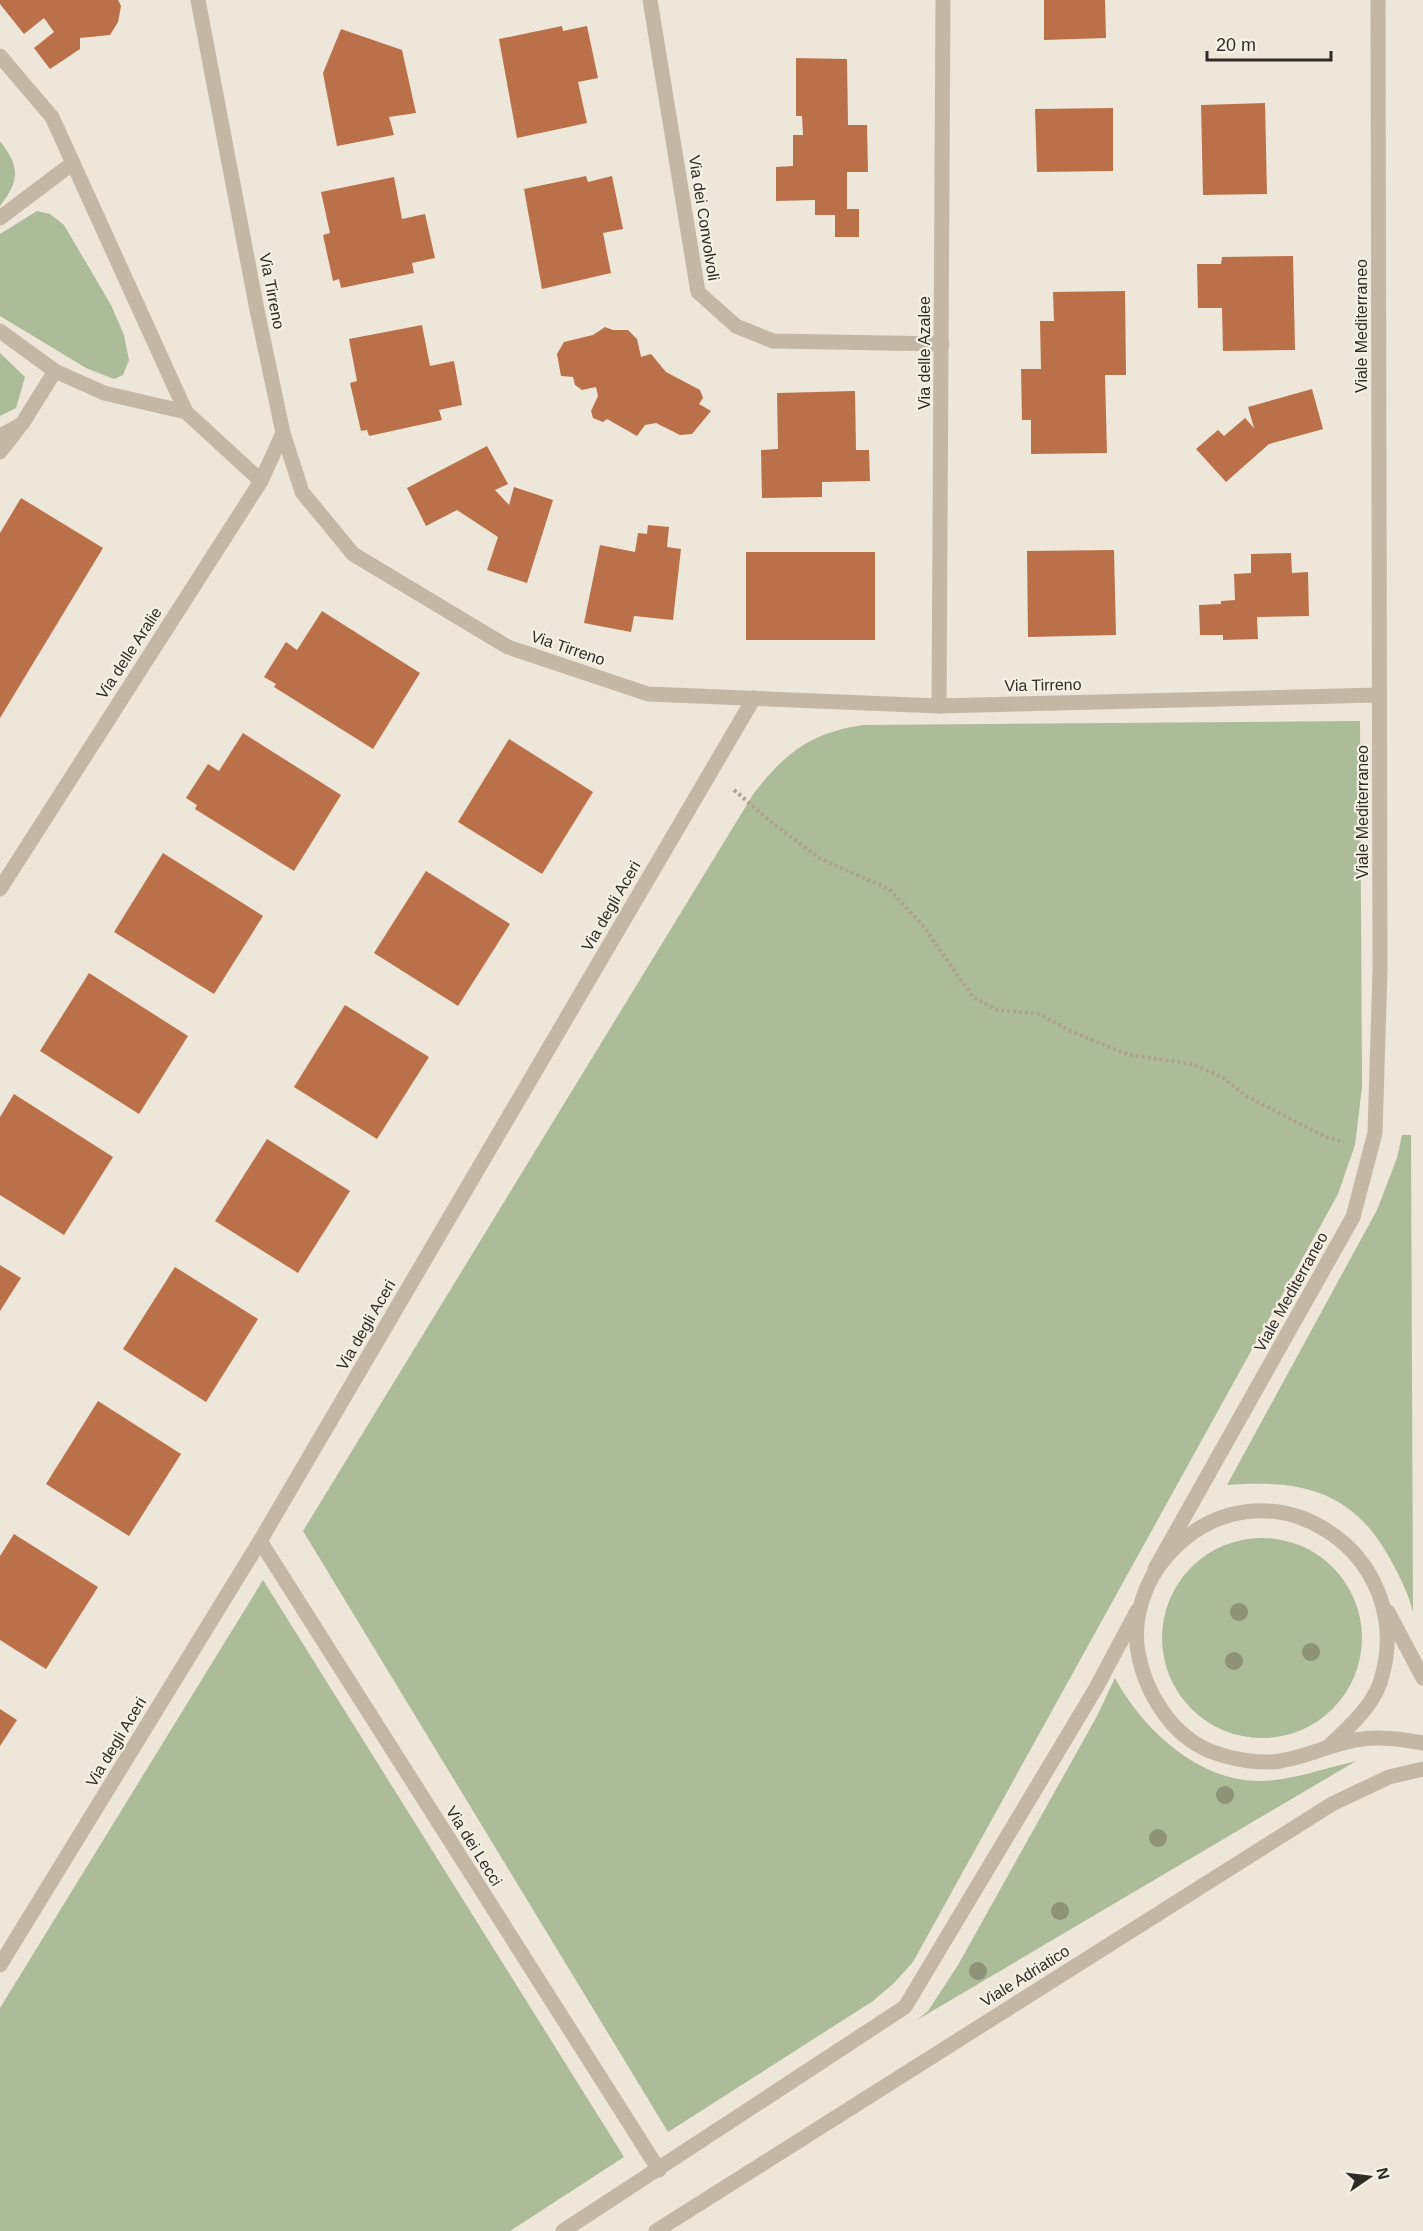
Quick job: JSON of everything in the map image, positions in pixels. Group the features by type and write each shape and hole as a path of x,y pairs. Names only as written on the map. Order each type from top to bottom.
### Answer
{"street":[{"name":"Via Tirreno","path":"198,0 283,433 302,492 353,554 508,647 648,694 939,706 1379,695"},
{"name":"Via dei Convolvoli","path":"650,0 698,292 736,326 773,341 942,344"},
{"name":"Via delle Azalee","path":"939,706 944,0"},
{"name":"Viale Mediterraneo","path":"1155,1569 1353,1217 1375,1133 1379,1060 1378,0"},
{"path":"0,56 52,117 186,412 261,481"},
{"path":"0,218 73,163"},
{"path":"0,331 55,371 104,393 186,412"},
{"path":"0,452 22,424 55,371"},
{"path":"0,436 22,424"},
{"name":"Via delle Aralie","path":"0,887 261,481 283,433"},
{"name":"Via degli Aceri","path":"0,1965 260,1542 754,698"},
{"path":"563,2231 905,2007 1096,1688 1139,1608 1155,1569 1182,1538 1219,1517 1261,1509 1302,1516 1339,1535 1367,1565 1423,1678"},
{"name":"Via dei Lecci","path":"260,1542 658,2170"},
{"path":"1329,1746 1358,1719 1380,1683 1388,1644 1384,1603"},
{"path":"1139,1608 1137,1651 1149,1692 1174,1726 1208,1750 1248,1762 1288,1760 1329,1746 1385,1737 1423,1743"},
{"name":"Viale Adriatico","path":"656,2231 1332,1804 1389,1777 1423,1769"}],"path":[{"path":"712,770 775,825 821,859 890,889 923,926 973,997 997,1010 1040,1014 1070,1030 1129,1055 1193,1064 1222,1077 1246,1095 1328,1138 1371,1148"}],"green space":[{"path":"0,141 11,158 15,174 11,189 0,206"},
{"path":"37,211 50,214 64,225 111,305 124,335 129,360 123,375 114,379 86,368 0,316 0,234"},
{"path":"0,353 25,377 16,408 0,416"},
{"path":"1360,721 1362,1087 1355,1145 1338,1194 913,1962 873,2001 668,2132 303,1531 754,793 789,755 801,746 829,733 864,725"},
{"path":"1402,1135 1411,1135 1413,1612 1394,1566 1379,1541 1363,1521 1345,1506 1305,1488 1255,1484 1227,1485 1377,1210 1397,1158"},
{"path":"1252,1538 1272,1538 1309,1549 1326,1560 1340,1574 1355,1600 1362,1628 1358,1667 1351,1685 1340,1702 1326,1716 1309,1727 1291,1734 1272,1738 1252,1738 1215,1727 1198,1716 1184,1702 1173,1685 1166,1667 1162,1648 1162,1628 1173,1591 1184,1574 1198,1560 1215,1549 1233,1542"},
{"path":"263,1580 624,2157 510,2231 0,2231 0,2008"},
{"path":"1115,1678 1141,1716 1157,1734 1195,1763 1217,1773 1239,1779 1274,1780 1356,1761 917,2020 928,2011 958,1965 1097,1716"}],"building":[{"path":"0,0 118,0 121,6 118,22 110,35 80,38 80,49 50,69 34,48 54,32 44,18 24,34 0,4"},
{"path":"1044,0 1105,0 1106,38 1044,40"},
{"path":"562,26 563,31 587,26 598,78 578,82 587,123 517,138 499,39"},
{"path":"341,29 402,50 416,113 389,117 394,135 337,146 323,73"},
{"path":"796,58 847,59 848,125 867,125 868,172 847,172 847,209 859,209 859,237 835,237 835,215 815,215 815,200 776,201 776,167 793,166 793,135 803,135 802,116 796,116"},
{"path":"1265,103 1267,194 1203,195 1201,105"},
{"path":"1113,108 1113,171 1037,172 1035,109"},
{"path":"586,176 588,182 612,176 623,229 603,233 611,273 542,289 524,189"},
{"path":"394,177 402,219 425,214 435,258 412,263 414,273 341,288 339,279 333,281 323,235 330,233 321,192"},
{"path":"1293,256 1295,350 1223,351 1222,308 1198,308 1197,264 1221,264 1222,257"},
{"path":"1125,291 1126,375 1105,375 1107,453 1031,454 1031,420 1022,420 1021,369 1041,369 1040,321 1054,321 1053,292"},
{"path":"422,325 430,366 454,361 462,405 439,410 442,420 369,436 367,430 361,431 350,383 357,381 349,339"},
{"path":"605,327 613,330 628,330 637,339 641,357 651,354 666,372 700,390 703,398 699,404 711,411 692,434 680,435 656,423 645,425 637,436 607,419 603,422 593,418 591,411 598,396 596,387 582,390 575,385 573,377 561,376 557,354 564,342 593,335"},
{"path":"1312,389 1323,429 1269,444 1226,482 1196,449 1218,430 1224,436 1245,418 1254,428 1248,407"},
{"path":"855,391 856,450 869,450 870,481 822,482 822,497 762,498 761,450 778,449 777,393"},
{"path":"487,446 508,484 495,490 509,505 514,487 553,500 527,583 487,570 498,537 457,510 426,526 407,488"},
{"path":"21,498 103,548 0,718 0,533"},
{"path":"648,525 669,527 667,547 681,549 673,620 634,616 631,632 584,623 600,545 635,552 638,533 647,534"},
{"path":"1114,550 1116,635 1028,637 1027,551"},
{"path":"746,552 875,552 875,640 746,640"},
{"path":"1291,553 1292,573 1308,572 1309,616 1257,617 1258,639 1223,640 1223,635 1200,635 1199,605 1221,604 1221,601 1235,600 1234,574 1251,573 1251,554"},
{"path":"322,611 420,673 373,749 274,687 276,684 264,677 286,642 297,650"},
{"path":"243,733 341,795 294,871 195,809 197,805 186,798 208,764 219,771"},
{"path":"509,739 593,792 542,874 458,822"},
{"path":"163,853 263,916 214,994 114,932"},
{"path":"426,871 510,924 458,1006 374,953"},
{"path":"89,973 188,1036 139,1114 40,1051"},
{"path":"345,1005 429,1057 377,1139 294,1087"},
{"path":"14,1094 113,1157 64,1235 0,1195 0,1117"},
{"path":"267,1139 350,1191 298,1273 215,1221"},
{"path":"0,1265 21,1278 0,1311"},
{"path":"175,1267 258,1319 206,1402 123,1349"},
{"path":"98,1401 181,1454 129,1536 46,1484"},
{"path":"14,1534 98,1587 46,1669 0,1640 0,1556"},
{"path":"0,1709 17,1720 0,1746"}]}
